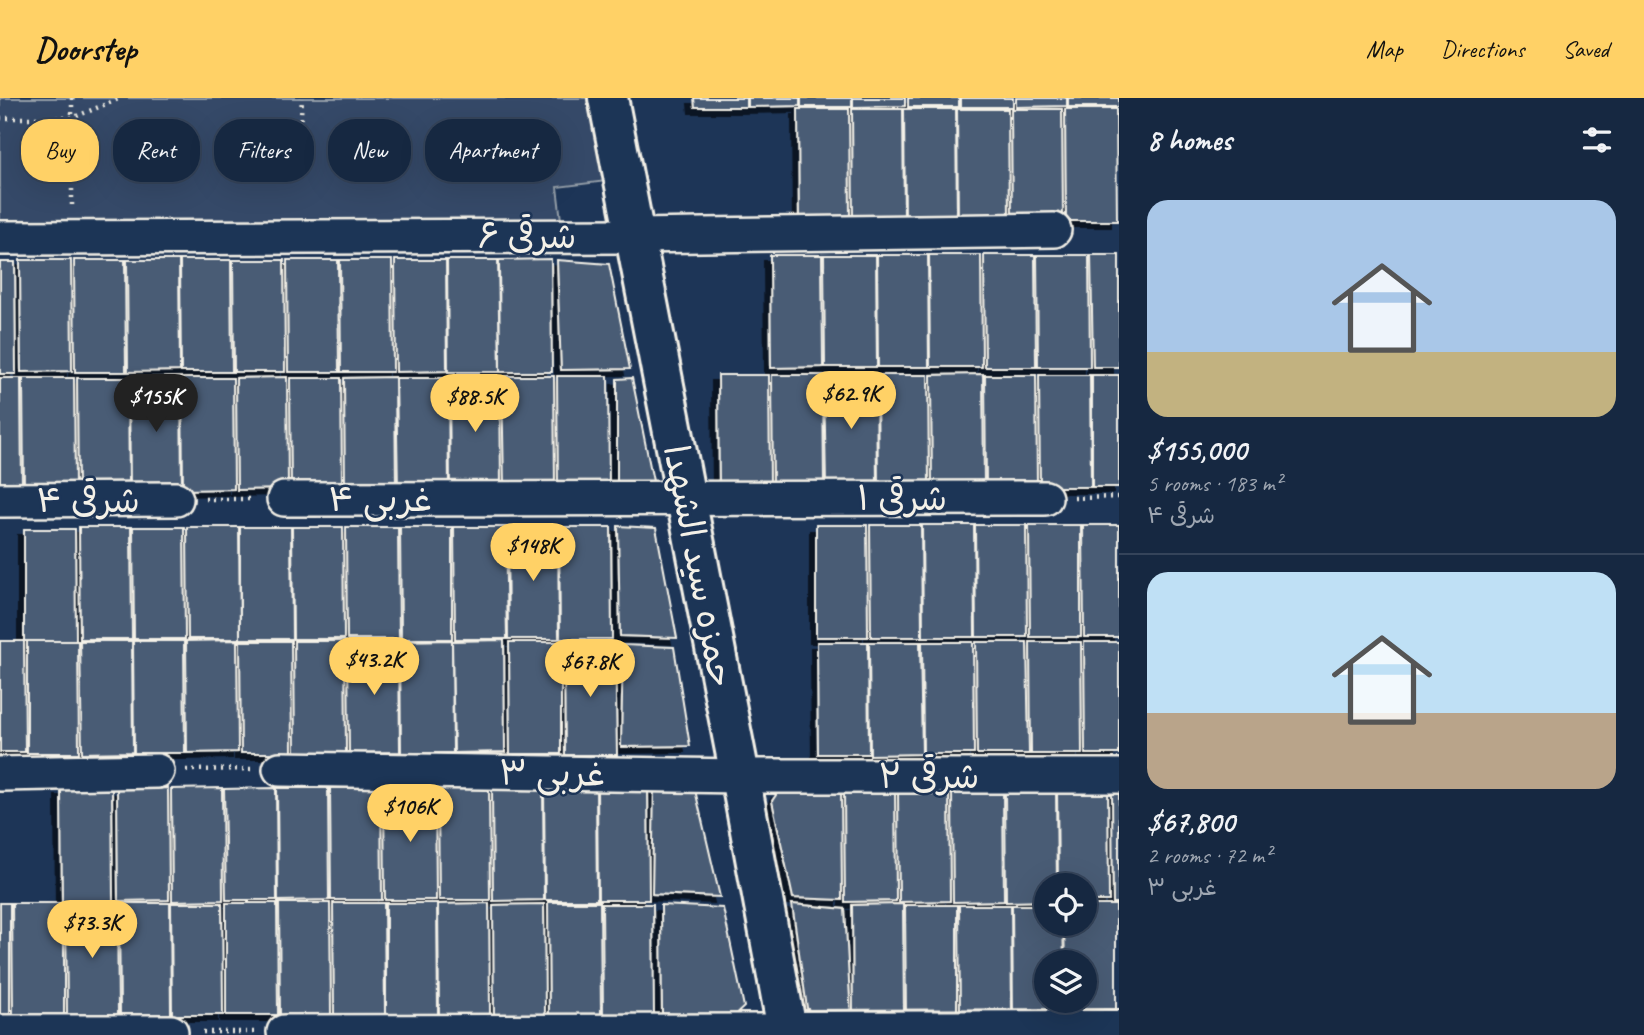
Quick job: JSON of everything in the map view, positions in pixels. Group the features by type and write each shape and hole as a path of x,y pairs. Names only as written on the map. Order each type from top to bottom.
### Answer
{"street":[{"name":"حمزه سید الشهدا","path":"608,98 788,1033"},
{"name":"۶ شرقی","path":"0,238 635,236 1054,230"},
{"name":"۱ شرقی","path":"685,498 1045,498"},
{"name":"۴ غربی","path":"284,499 685,498"},
{"name":"۴ شرقی","path":"0,500 176,499"},
{"name":"۳ غربی","path":"280,769 740,776"},
{"path":"0,774 157,771"},
{"name":"۲ شرقی","path":"740,776 1119,776"},
{"path":"284,1032 788,1033 1119,1030"},
{"path":"0,1032 171,1032"}],"path":[{"path":"72,98 72,238"},
{"path":"0,118 72,118 121,98"},
{"path":"301,119 302,98"},
{"path":"1045,498 1119,497"},
{"path":"176,499 284,499"},
{"path":"157,771 280,769"},
{"path":"171,1032 284,1032"}],"shaded area":[{"path":"0,98 588,98 607,181 557,187 561,220 0,224"}],"building":[{"path":"694,98 746,98 746,107 695,107"},
{"path":"748,98 800,98 800,106 748,107"},
{"path":"801,98 852,98 852,107 801,107"},
{"path":"853,98 905,98 905,106 853,107"},
{"path":"908,98 959,98 959,107 908,107"},
{"path":"961,98 1013,98 1013,107 961,107"},
{"path":"1016,98 1067,98 1067,106 1016,107"},
{"path":"1068,98 1119,98 1119,107 1068,107"},
{"path":"798,109 849,109 850,221 799,221"},
{"path":"852,109 903,109 904,221 853,221"},
{"path":"904,109 956,109 957,221 905,221"},
{"path":"957,109 1008,109 1009,221 958,221"},
{"path":"1011,109 1062,109 1063,221 1012,221"},
{"path":"1065,109 1116,109 1117,221 1066,221"},
{"path":"770,255 822,255 823,367 771,368"},
{"path":"824,255 876,255 877,367 825,367"},
{"path":"877,255 928,255 929,367 878,367"},
{"path":"929,255 981,255 982,367 930,367"},
{"path":"984,255 1035,255 1036,367 985,367"},
{"path":"1037,255 1089,255 1090,367 1038,367"},
{"path":"1091,255 1119,255 1119,367 1093,367"},
{"path":"551,259 552,372 500,372 499,260"},
{"path":"20,260 71,260 72,371 21,372"},
{"path":"74,260 125,260 126,372 75,372"},
{"path":"127,260 179,260 180,371 128,372"},
{"path":"180,260 231,260 232,372 181,372"},
{"path":"233,260 284,260 285,372 234,372"},
{"path":"287,260 338,260 339,372 288,372"},
{"path":"340,260 392,260 393,372 341,372"},
{"path":"395,260 446,260 447,371 396,372"},
{"path":"447,260 498,260 500,372 448,372"},
{"path":"557,260 609,264 630,369 561,370"},
{"path":"0,262 15,262 16,374 0,374"},
{"path":"983,374 984,487 932,487 931,375"},
{"path":"718,375 769,375 770,487 719,487"},
{"path":"772,375 823,375 824,487 773,487"},
{"path":"824,375 876,375 877,487 826,487"},
{"path":"877,375 928,375 929,487 878,487"},
{"path":"985,375 1036,375 1037,487 986,487"},
{"path":"1039,375 1090,375 1091,487 1040,487"},
{"path":"1092,375 1119,375 1119,487 1092,487"},
{"path":"502,376 554,376 555,488 504,488"},
{"path":"557,376 608,376 609,488 558,488"},
{"path":"181,377 182,490 130,490 129,378"},
{"path":"287,377 288,489 237,490 236,378"},
{"path":"395,377 396,490 345,490 344,378"},
{"path":"0,378 21,378 22,490 0,490"},
{"path":"23,378 74,378 75,490 24,490"},
{"path":"77,378 128,378 129,490 78,490"},
{"path":"182,378 233,378 234,489 183,490"},
{"path":"290,378 341,378 342,489 291,490"},
{"path":"396,378 448,378 449,489 398,490"},
{"path":"449,378 500,378 501,489 450,490"},
{"path":"632,378 653,481 617,484 617,379"},
{"path":"816,525 867,525 868,637 816,637"},
{"path":"870,525 921,525 922,637 871,637"},
{"path":"922,525 974,525 975,637 923,637"},
{"path":"975,525 1026,525 1027,637 976,637"},
{"path":"1029,525 1081,525 1081,637 1030,637"},
{"path":"1083,525 1119,525 1119,637 1084,637"},
{"path":"618,526 656,528 677,638 620,636"},
{"path":"79,527 131,527 132,639 80,639"},
{"path":"133,527 184,527 185,639 134,639"},
{"path":"187,527 239,527 240,639 188,639"},
{"path":"240,527 291,527 292,639 240,639"},
{"path":"292,527 343,527 344,639 293,639"},
{"path":"346,527 398,527 399,639 347,639"},
{"path":"400,527 452,527 452,639 401,639"},
{"path":"454,527 505,527 507,639 455,639"},
{"path":"507,527 558,527 559,639 508,639"},
{"path":"559,527 611,527 612,639 560,639"},
{"path":"24,529 75,529 76,641 24,641"},
{"path":"237,640 238,752 187,753 186,641"},
{"path":"452,640 453,753 401,753 400,641"},
{"path":"504,640 505,752 454,753 452,641"},
{"path":"0,641 24,641 25,752 0,752"},
{"path":"27,641 78,641 79,753 27,753"},
{"path":"80,641 132,641 133,752 82,753"},
{"path":"133,641 184,641 185,753 134,753"},
{"path":"240,641 291,641 292,753 241,753"},
{"path":"294,641 345,641 346,753 295,753"},
{"path":"348,641 399,641 400,752 349,753"},
{"path":"509,642 561,642 561,754 510,754"},
{"path":"817,642 868,642 869,754 818,754"},
{"path":"869,642 920,642 922,754 870,755"},
{"path":"922,642 973,642 974,754 923,754"},
{"path":"976,642 1027,642 1029,754 977,754"},
{"path":"1030,642 1081,642 1082,754 1031,754"},
{"path":"1084,642 1119,642 1119,754 1085,754"},
{"path":"564,643 615,643 617,755 565,755"},
{"path":"623,645 674,647 690,746 621,747"},
{"path":"168,788 169,900 118,901 117,789"},
{"path":"222,788 223,900 172,901 171,789"},
{"path":"276,788 277,900 226,900 224,789"},
{"path":"277,788 328,788 329,900 278,901"},
{"path":"330,788 381,788 382,900 331,900"},
{"path":"384,788 435,788 436,900 385,900"},
{"path":"438,788 489,788 490,900 439,900"},
{"path":"492,788 543,788 544,900 493,901"},
{"path":"544,788 596,788 597,900 545,900"},
{"path":"597,788 648,788 649,900 598,900"},
{"path":"654,789 695,790 720,897 652,894"},
{"path":"895,789 896,901 845,902 844,790"},
{"path":"949,789 950,901 899,902 898,790"},
{"path":"1003,789 1004,901 953,902 952,790"},
{"path":"1056,789 1057,873 1034,873 1034,901 1006,902 1005,790"},
{"path":"1057,789 1108,789 1109,901 1097,901 1097,873 1058,873"},
{"path":"61,790 112,790 113,902 62,902"},
{"path":"841,791 842,900 793,898 772,801 778,792"},
{"path":"1112,791 1119,791 1119,903 1113,903"},
{"path":"548,902 600,902 601,1014 549,1015"},
{"path":"0,903 10,903 10,1015 0,1015"},
{"path":"12,903 64,903 64,1015 13,1016"},
{"path":"117,903 118,1015 67,1016 66,904"},
{"path":"119,903 170,903 171,1015 120,1015"},
{"path":"171,903 222,903 223,1015 172,1015"},
{"path":"226,903 277,903 278,1015 226,1015"},
{"path":"279,903 330,903 331,1015 280,1015"},
{"path":"333,903 384,903 385,1015 334,1015"},
{"path":"386,903 437,903 438,1015 386,1015"},
{"path":"489,903 490,1015 439,1015 438,904"},
{"path":"544,904 545,1016 494,1016 493,905"},
{"path":"602,904 653,904 654,1016 603,1016"},
{"path":"792,904 845,909 851,1018 821,1020 807,1008"},
{"path":"903,904 904,1017 853,1017 852,905"},
{"path":"661,905 723,908 744,1007 732,1018 662,1013"},
{"path":"905,905 957,905 957,1017 906,1017"},
{"path":"959,905 1011,905 1012,1017 960,1017"},
{"path":"1012,905 1034,905 1034,936 1063,936 1064,950 1034,950 1034,1013 1064,1013 1064,1016 1013,1017"},
{"path":"1097,905 1116,905 1116,1016 1065,1017 1065,1013 1097,1013 1097,950 1065,950 1064,936 1097,936"}]}
